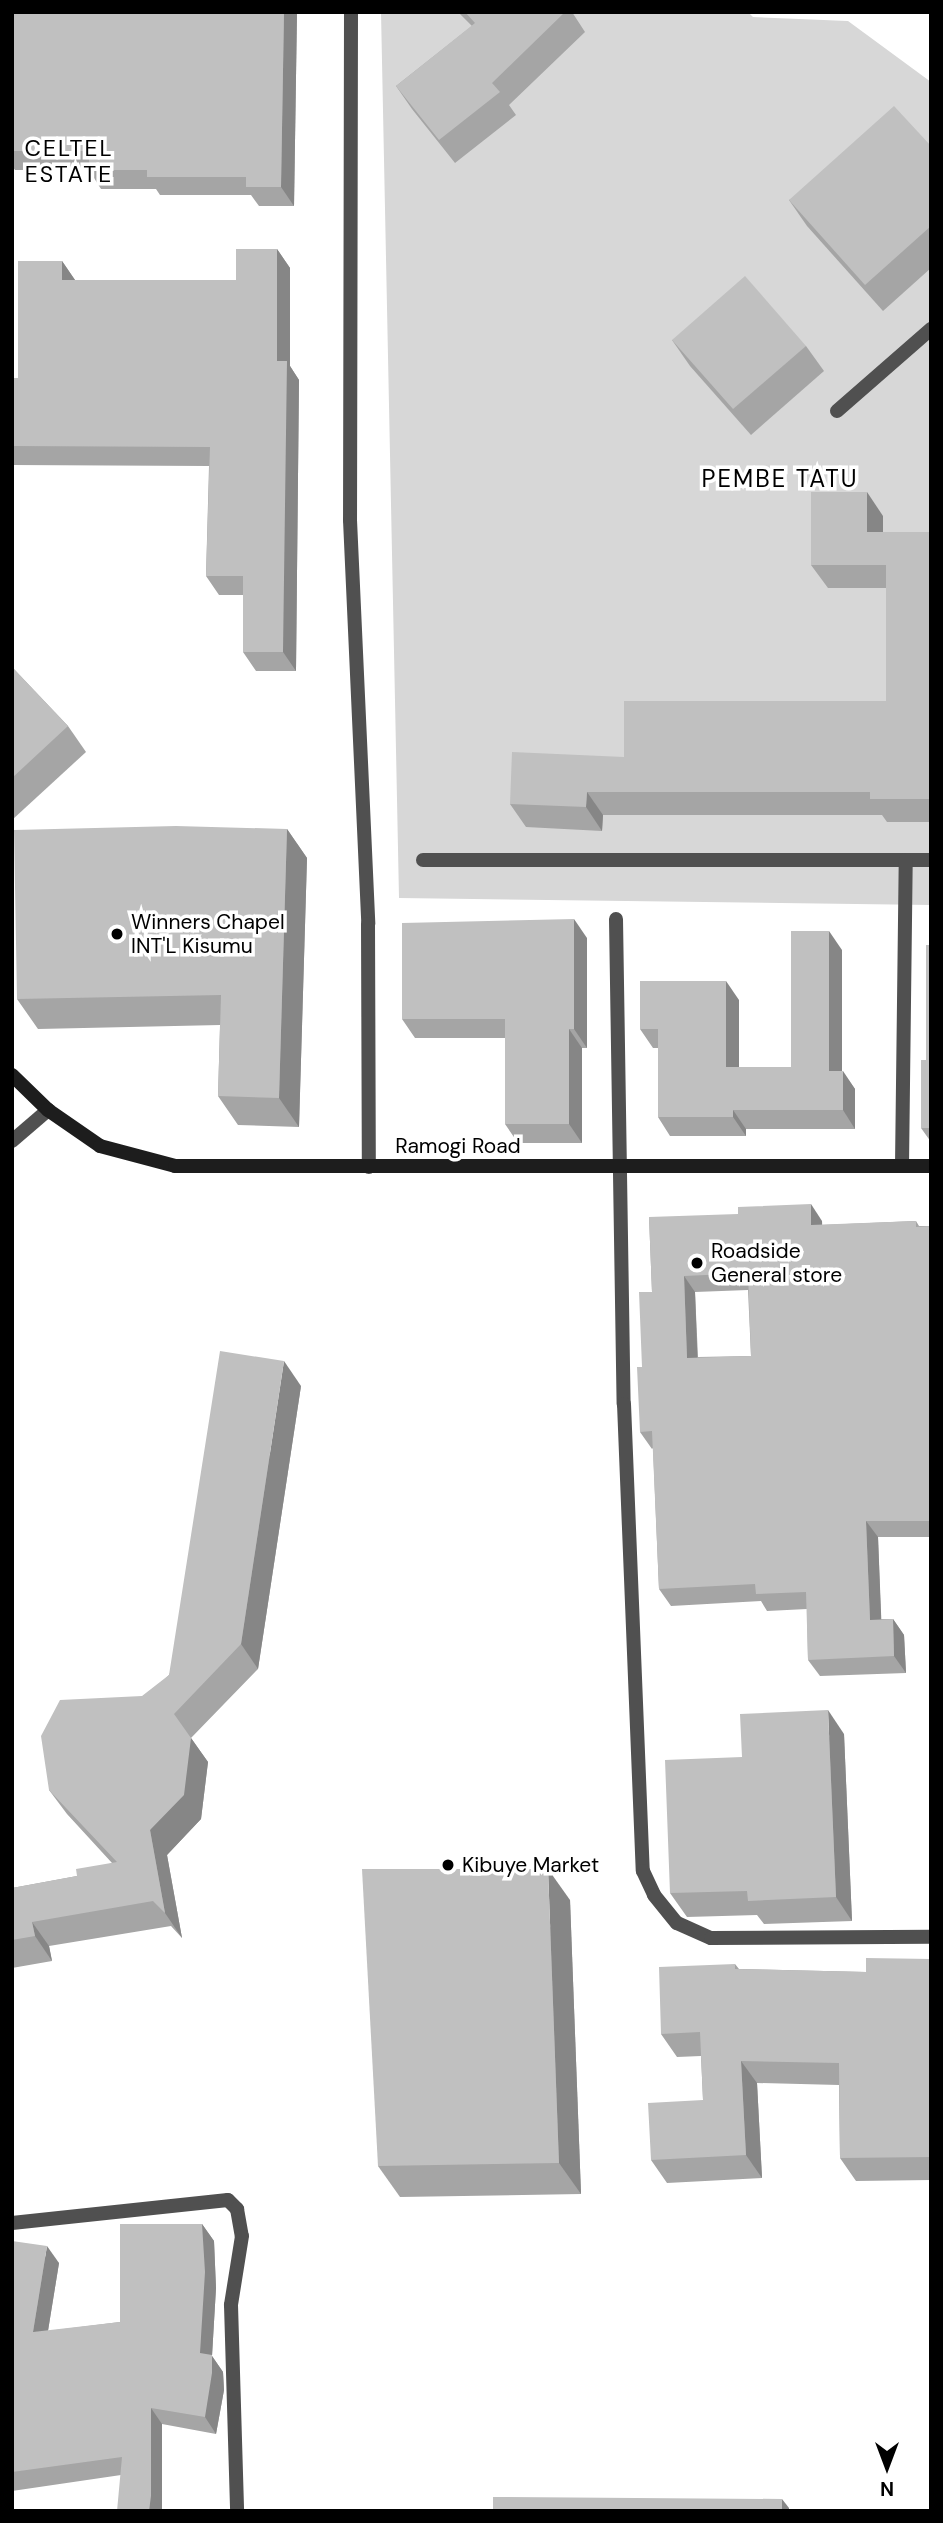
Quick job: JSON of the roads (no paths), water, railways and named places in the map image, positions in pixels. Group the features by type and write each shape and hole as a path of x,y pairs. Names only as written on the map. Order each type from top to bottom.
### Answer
{"street":[{"path":"351,12 350,520 368,924 369,1167"},
{"path":"837,411 931,329"},
{"path":"424,860 931,860"},
{"path":"902,1166 906,860"},
{"path":"616,919 623,1166 624,1404 643,1871 649,1887 677,1923 711,1938 931,1937"},
{"name":"Ramogi Road","path":"12,1075 48,1110 100,1146 175,1166 931,1166"},
{"path":"12,1141 48,1110"},
{"path":"12,2223 228,2200 237,2209 242,2236 231,2305 237,2511"}],"place":[{"name":"Winners Chapel INT'L Kisumu","path":"117,934"},
{"name":"Roadside General store","path":"697,1263"},
{"name":"Kibuye Market","path":"448,1865"}],"district":[{"name":"CELTEL ESTATE","path":"69,161"},
{"name":"PEMBE TATU","path":"780,479"}]}
